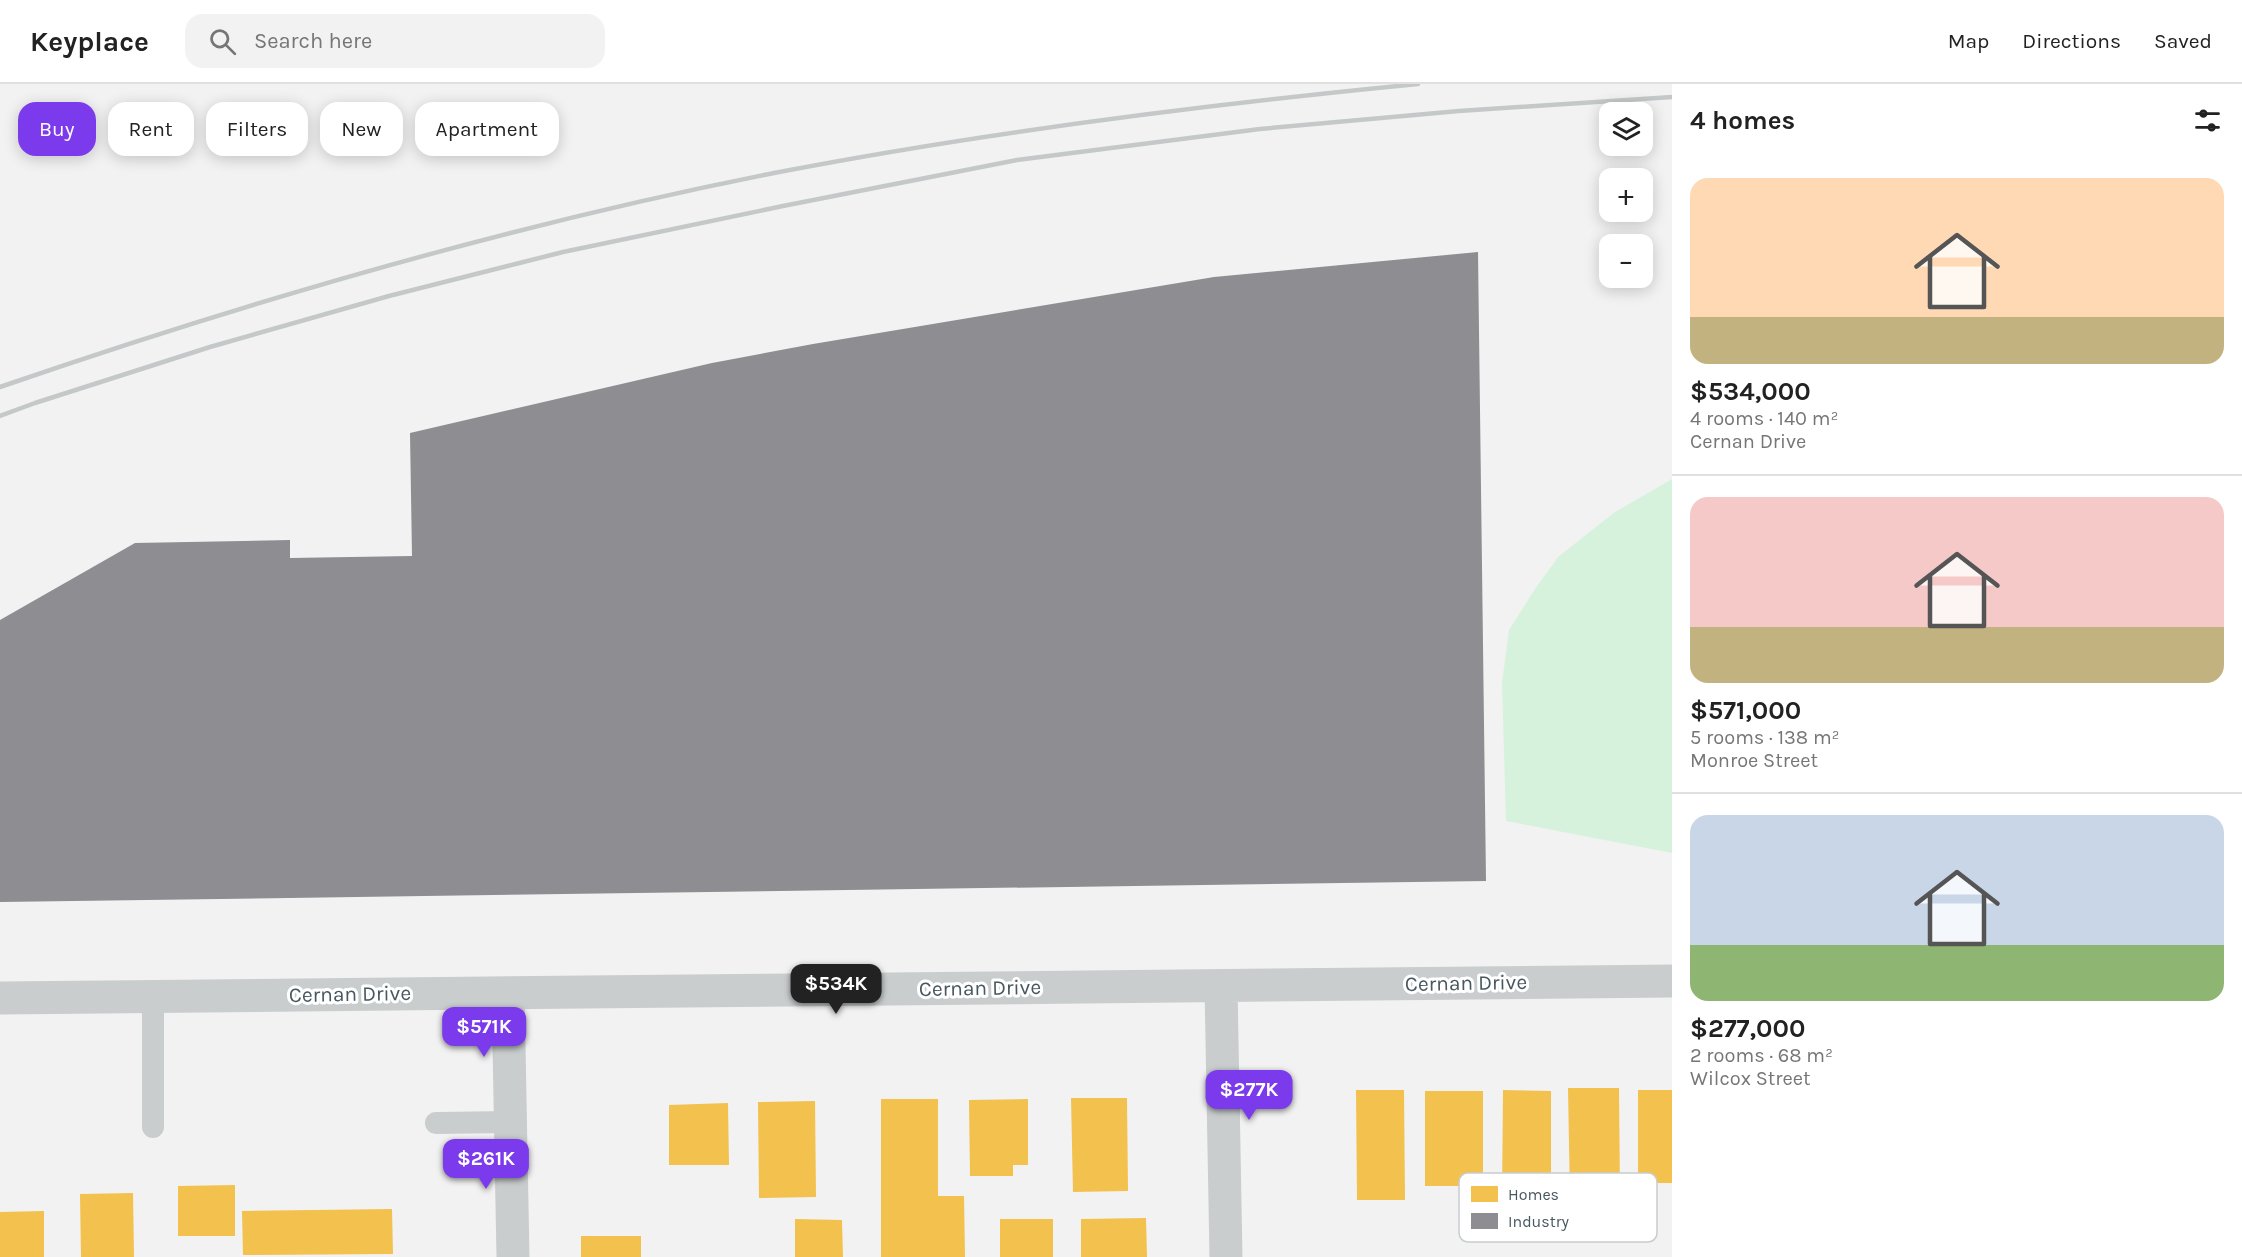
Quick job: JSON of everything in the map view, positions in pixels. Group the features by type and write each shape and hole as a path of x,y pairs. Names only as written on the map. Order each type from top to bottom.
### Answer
{"street":[{"name":"Cernan Drive","path":"0,998 1672,981"},
{"path":"1221,986 1226,1257"},
{"path":"508,993 513,1257"}],"lane":[{"path":"153,996 153,1127"},
{"path":"436,1123 510,1122"}],"green space":[{"path":"1672,479 1672,853 1506,821 1502,683 1509,630 1558,557 1615,512"}],"building: Homes":[{"path":"1568,1088 1619,1088 1620,1173 1570,1173"},
{"path":"1356,1090 1404,1090 1405,1200 1357,1200"},
{"path":"1503,1090 1551,1091 1551,1173 1502,1173"},
{"path":"1638,1090 1672,1090 1672,1183 1657,1183 1657,1173 1638,1173"},
{"path":"1425,1091 1483,1091 1483,1173 1459,1173 1459,1186 1425,1186"},
{"path":"1071,1098 1127,1098 1128,1191 1073,1192"},
{"path":"881,1099 938,1099 938,1196 964,1196 965,1257 881,1257"},
{"path":"1028,1099 1028,1165 1013,1165 1013,1176 970,1176 969,1100"},
{"path":"815,1101 816,1197 759,1198 758,1102"},
{"path":"728,1103 729,1165 669,1165 669,1105"},
{"path":"235,1185 235,1236 178,1236 178,1186"},
{"path":"133,1193 134,1257 81,1257 80,1194"},
{"path":"392,1209 393,1254 243,1255 242,1211"},
{"path":"44,1211 44,1257 0,1257 0,1212"},
{"path":"1146,1218 1147,1257 1081,1257 1081,1219"},
{"path":"795,1219 842,1220 843,1257 795,1257"},
{"path":"1000,1219 1053,1219 1053,1257 1000,1257"},
{"path":"581,1236 641,1236 641,1257 581,1257"}],"building: Industry":[{"path":"1478,252 1486,881 0,902 0,620 135,543 290,540 290,558 412,556 410,433 712,363 813,344 1214,277"}],"railway":[{"path":"0,387 191,324 383,267 578,216 774,173 1014,132 1256,101 1418,84"},
{"path":"0,416 210,347 389,296 563,252 1017,160 1260,129 1459,111 1672,97"}]}
